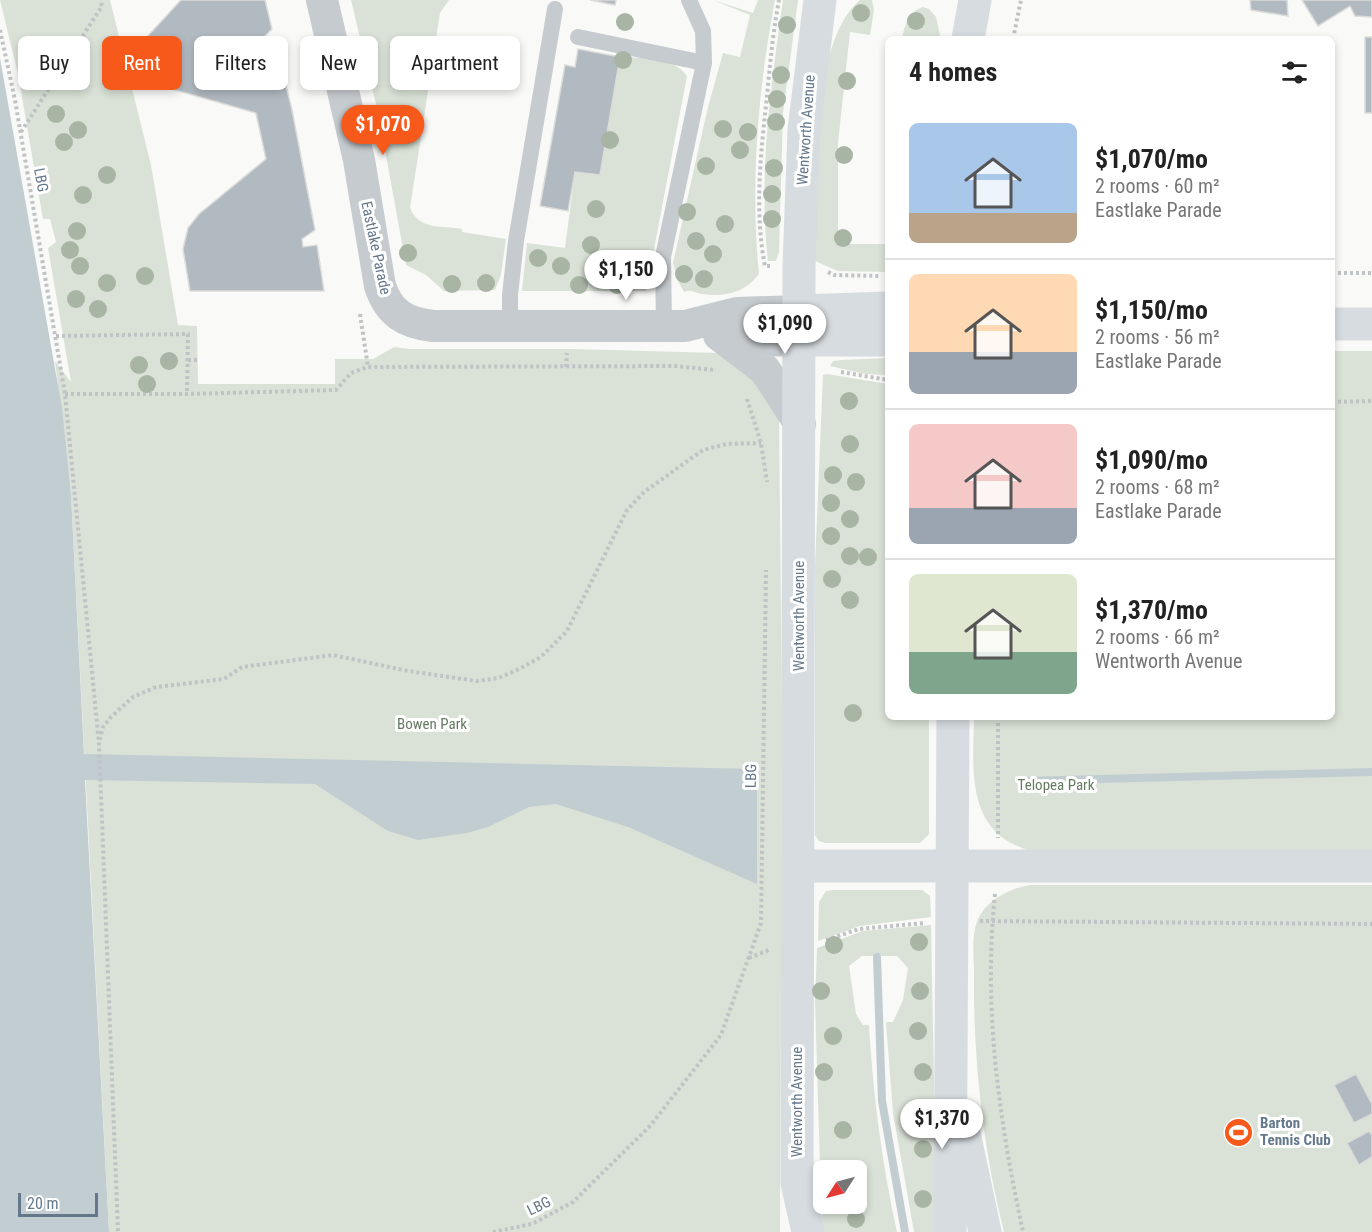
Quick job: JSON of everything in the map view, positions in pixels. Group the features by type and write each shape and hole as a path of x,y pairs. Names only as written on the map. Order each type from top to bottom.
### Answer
{"main road":[{"name":"Wentworth Avenue","path":"808,1232 797,1183 801,424 799,325 804,130 820,0"},
{"path":"969,36 975,0"},
{"name":"Eastlake Parade","path":"799,325 885,309"},
{"path":"1335,324 1372,324"},
{"name":"Eastlake Parade","path":"799,325 885,339"},
{"path":"950,1232 949,1058 953,720"},
{"path":"798,866 998,868 1372,866"},
{"path":"949,1058 986,1232"},
{"path":"796,1232 797,1183"}],"street":[{"name":"Eastlake Parade","path":"322,0 350,116 380,286 394,312 410,322 433,326 675,326 749,341 799,325"},
{"name":"Eastlake Parade","path":"675,326 737,313 799,325"},
{"name":"Eastlake Parade","path":"719,335 765,370 801,424"}],"lane":[{"path":"675,326 663,257 704,63 703,32 689,0"},
{"path":"510,326 510,295 516,241 555,9"},
{"path":"578,37 704,63"}],"path":[{"path":"21,132 102,6 100,0"},
{"path":"765,266 760,218 762,146 779,0"},
{"path":"1014,36 1021,0"},
{"name":"LBG","path":"0,30 21,132 65,394 99,744 118,1232"},
{"path":"820,269 834,275 885,276"},
{"path":"1335,273 1372,273"},
{"path":"358,308 368,367"},
{"path":"56,336 188,334 187,394"},
{"path":"566,367 567,349"},
{"path":"188,360 197,360"},
{"path":"65,394 187,394 336,390 351,373 368,367 674,366 723,370"},
{"path":"836,370 885,379"},
{"path":"747,398 761,443 768,487"},
{"path":"1335,402 1372,401"},
{"path":"99,744 103,727 117,710 134,697 156,687 224,679 242,667 315,655 333,655 408,671 477,681 499,678 519,669 541,657 567,631 627,510 644,492 703,450 727,444 761,443"},
{"name":"LBG","path":"493,1232 532,1224 573,1202 650,1126 721,1035 760,923 766,569"},
{"path":"998,720 998,868 992,923 992,1031 996,1082 1008,1160 1023,1232"},
{"path":"978,920 992,923 1372,924"},
{"path":"815,944 859,929 930,922"}],"green space":[{"name":"Bowen Park","path":"0,0 110,0 119,36 102,36 102,90 132,90 151,165 178,325 197,326 198,384 335,384 335,359 373,359 394,347 719,353 742,360 779,414 782,713 780,1232 109,1232 71,495 55,361 71,382 48,248 56,242 50,219 43,219 21,90 90,90 90,36 18,36 18,74"},
{"path":"351,0 449,0 440,13 436,36 390,36 390,90 428,90 410,208 414,215 425,224 462,229 462,232 506,239 501,275 495,290 444,291 426,275 406,265 373,90 378,90 378,36 360,36"},
{"path":"713,0 753,13 758,0 775,0 764,67 757,137 755,206 759,274 747,286 719,295 684,292 673,263 707,111 723,53 740,57 750,15"},
{"path":"783,0 798,0 783,113 779,252 776,261 768,261 765,228 765,163 770,97"},
{"path":"860,0 872,0 874,10 870,35 850,32 838,143 838,238 844,244 885,244 885,272 838,271 815,261 818,122 831,50 843,21"},
{"path":"923,7 929,9 936,17 940,36 903,36 906,24 918,9"},
{"path":"620,57 647,58 666,62 674,65 687,76 646,291 522,291 527,243 565,248 575,172 600,175"},
{"name":"Telopea Park","path":"1335,351 1372,351 1372,850 1032,851 1010,843 995,830 984,815 974,779 974,720 1335,720"},
{"path":"885,358 885,375 865,374 830,366 833,361"},
{"path":"823,375 885,384 885,720 929,720 929,834 920,843 825,843 819,841 815,835 815,565"},
{"path":"1030,885 1372,885 1372,1232 1004,1232 990,1168 981,1104 975,1038 974,939 978,919 987,906 1007,892"},
{"path":"922,890 930,896 931,917 860,926 818,941 819,902 826,891"},
{"path":"931,925 937,1232 914,1232 893,1113 886,1022 893,1022 903,1000 908,968 897,956 862,956 849,966 856,1014 863,1025 869,1025 879,1129 897,1232 822,1232 821,1214 867,1214 867,1160 820,1160 815,1001 817,948 863,931"}],"shaded area":[{"path":"0,58 62,408 71,495 84,754 757,769 757,884 628,827 556,804 529,807 488,827 467,833 418,840 388,831 315,784 85,780 109,1232 0,1232"}],"building":[{"path":"181,0 265,0 272,29 265,36 194,36 194,90 287,90 315,230 302,239 303,247 317,245 324,291 190,291 183,249 188,228 199,214 266,159 256,113 176,90 182,90 182,36 148,36"},
{"path":"590,0 616,0 615,5"},
{"path":"1250,0 1287,0 1288,16 1251,10"},
{"path":"1302,0 1372,0 1372,17 1355,16 1350,6 1318,26"},
{"path":"1365,37 1372,37 1372,113 1365,113"},
{"path":"578,49 620,57 600,175 575,172 568,211 540,206 565,65 575,67"},
{"path":"1356,1074 1372,1104 1372,1114 1354,1123 1334,1085"},
{"path":"1369,1131 1372,1135 1372,1157 1359,1165 1347,1143"}],"waterway":[{"path":"1023,781 1372,772"},
{"path":"877,957 882,1101 905,1232"}],"place":[{"name":"Barton Tennis Club","path":"1239,1132"}]}
